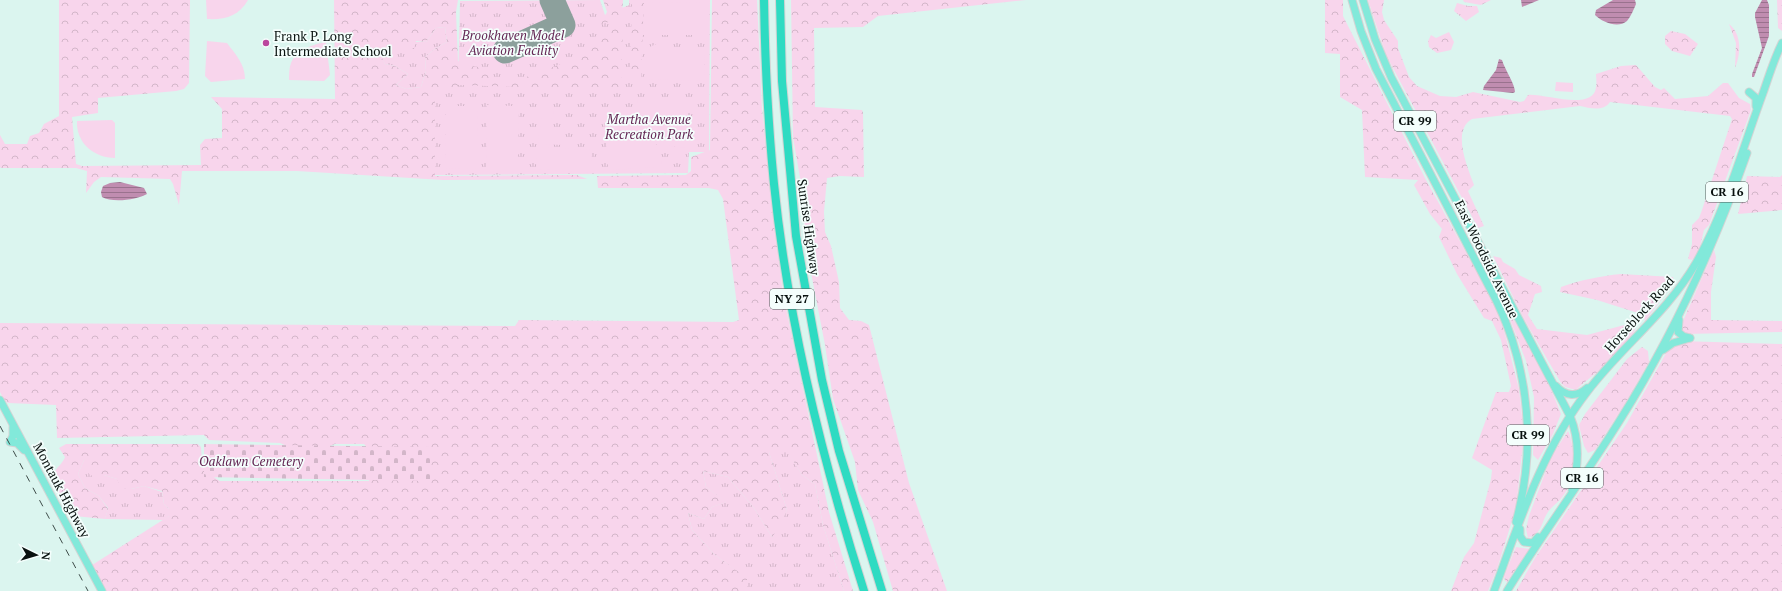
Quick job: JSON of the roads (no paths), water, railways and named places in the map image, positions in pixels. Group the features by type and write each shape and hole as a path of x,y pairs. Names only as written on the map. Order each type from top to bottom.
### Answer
{"highway":[{"name":"NY 27","path":"764,0 767,94 774,185 784,257 804,371 828,468 864,591"},
{"name":"Sunrise Highway","path":"780,0 782,88 796,236 822,380 839,450 882,591"}],"main road":[{"name":"East Woodside Avenue","path":"1352,0 1361,31 1376,69 1497,302 1508,327 1520,368 1526,410 1528,447 1525,485 1519,512 1502,569"},
{"name":"East Woodside Avenue","path":"1363,0 1375,39 1385,64 1570,416 1576,437 1578,454 1576,473 1570,496"},
{"name":"Horseblock Road","path":"1494,591 1545,461 1570,416 1595,381 1663,309 1690,272 1714,227 1782,43"},
{"name":"Horseblock Road","path":"1507,591 1621,420 1682,310 1726,211 1782,53"},
{"path":"1749,92 1756,99 1755,115"},
{"path":"1473,255 1483,252"},
{"path":"1653,363 1670,344 1690,338 1681,335 1677,330 1682,310"},
{"path":"1551,380 1562,391 1572,395 1581,392 1595,381"},
{"name":"Montauk Highway","path":"0,400 102,591"},
{"path":"12,423 13,436 10,442 19,444 30,456"},
{"path":"1527,504 1519,533 1524,542 1528,544 1535,542 1552,522"}],"railway":[{"path":"0,426 88,591"}],"place":[{"name":"Frank P. Long Intermediate School","path":"266,43"}],"park label":[{"name":"Brookhaven Model Aviation Facility","path":"513,42"},
{"name":"Martha Avenue Recreation Park","path":"649,126"},
{"name":"Oaklawn Cemetery","path":"251,461"}]}
